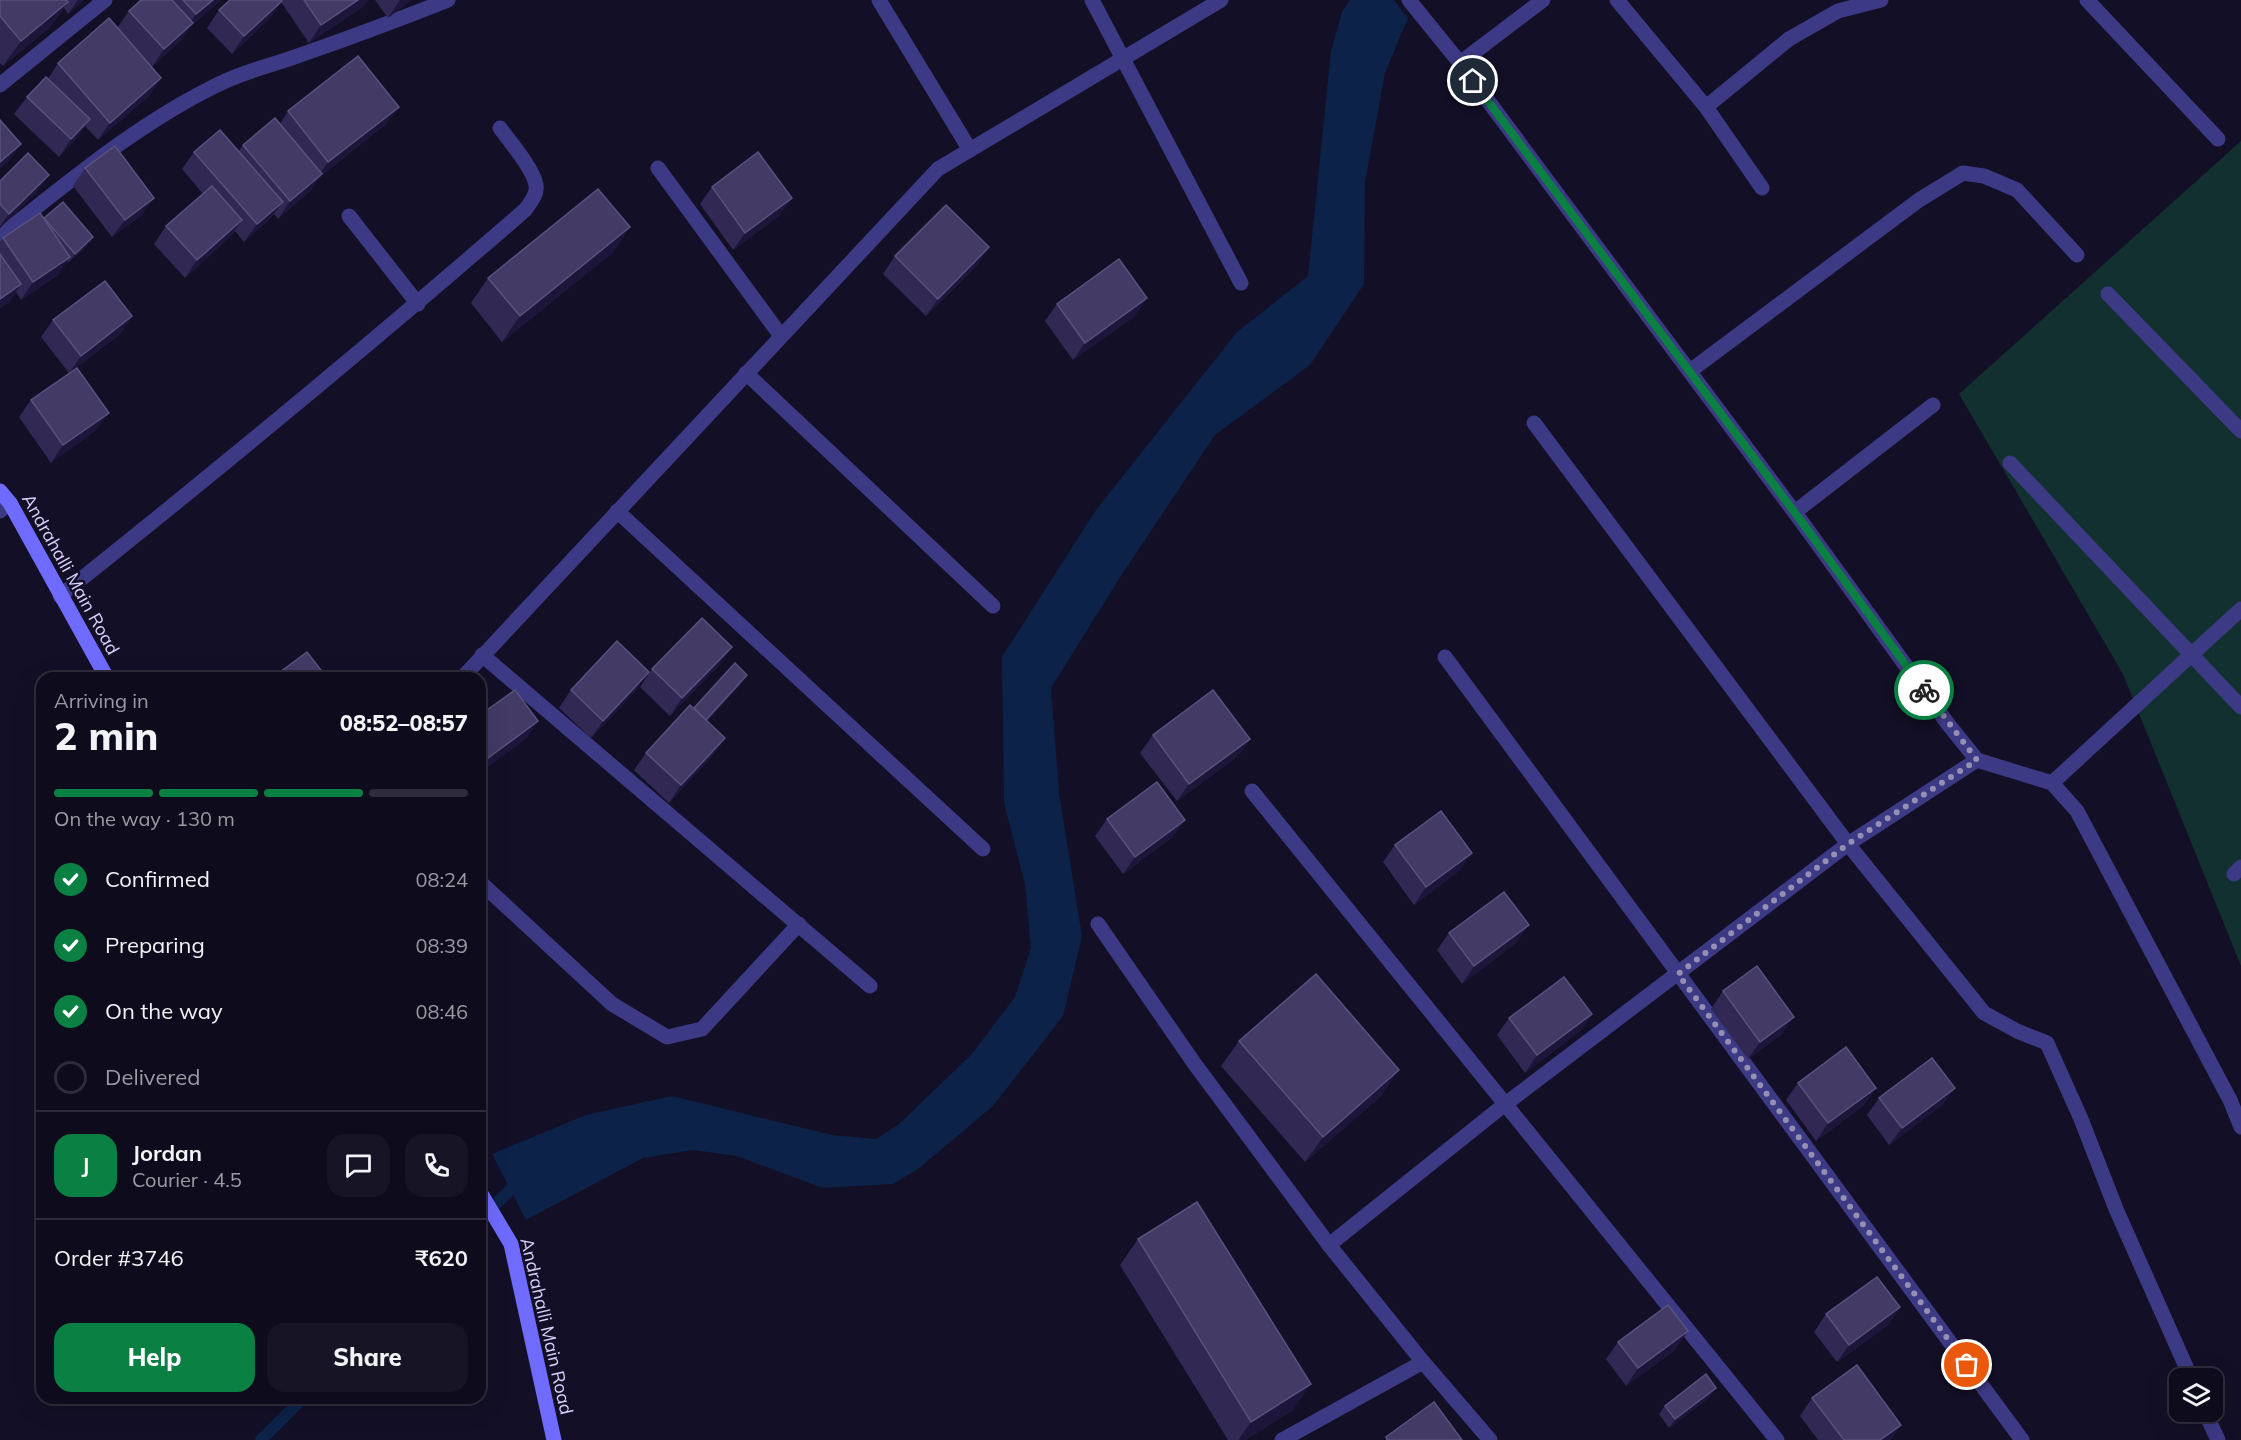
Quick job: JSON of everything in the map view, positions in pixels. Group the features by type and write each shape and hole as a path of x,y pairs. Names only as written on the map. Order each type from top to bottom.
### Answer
{"main road":[{"name":"Andrahalli Main Road","path":"3,502 104,672"},
{"name":"Andrahalli Main Road","path":"486,1202 511,1244 554,1440"}],"street":[{"path":"0,85 105,0"},
{"path":"0,236 112,148 208,89 246,72 366,32 448,0"},
{"path":"879,0 970,150"},
{"path":"1092,0 1241,283"},
{"path":"467,672 938,169 1221,0"},
{"path":"1460,63 1544,0"},
{"path":"1617,0 1706,107 1762,188"},
{"path":"1706,107 1789,39 1838,11 1881,0"},
{"path":"2087,0 2218,139"},
{"path":"1413,5 1460,63 1795,512 1948,724 1977,760 2052,783 2077,811 2230,1100 2241,1127"},
{"path":"60,596 231,459 418,304 525,210 535,196 536,185 529,170 500,128"},
{"path":"658,168 782,336"},
{"path":"1690,371 1919,200 1963,173 1984,176 2017,190 2077,255"},
{"path":"349,216 418,304"},
{"path":"2108,294 2241,430"},
{"path":"746,373 993,606"},
{"path":"1795,512 1933,405"},
{"path":"1534,423 1848,844 1984,1013 2017,1031 2046,1043 2081,1119 2116,1209 2187,1368"},
{"path":"2010,463 2241,707"},
{"path":"617,511 983,849"},
{"path":"2052,783 2241,609"},
{"path":"482,655 870,986"},
{"path":"1445,657 2022,1440"},
{"path":"1329,1245 1504,1105 1848,844 1977,760"},
{"path":"1252,791 1777,1440"},
{"path":"486,888 612,1004 668,1037 702,1029 799,924"},
{"path":"1098,924 1194,1063 1329,1245 1423,1362 1490,1440"},
{"path":"1282,1440 1423,1362"},
{"path":"2210,1422 2218,1440"}],"green space":[{"path":"2241,141 2241,966 2123,674 1959,394"}],"water":[{"path":"1350,0 1394,0 1408,18 1385,73 1365,182 1364,284 1310,365 1215,435 1119,579 1051,688 1059,793 1082,936 1063,1016 993,1106 918,1169 893,1184 823,1188 736,1156 693,1150 643,1158 526,1220 492,1154 586,1115 672,1096 832,1135 876,1139 899,1124 971,1055 1015,997 1031,948 1025,884 1004,803 1002,657 1096,510 1237,332 1308,276 1331,51 1342,12"}],"building":[{"path":"0,0 66,0 68,2 21,41 0,16"},
{"path":"141,0 172,0 193,23 164,49 129,11"},
{"path":"183,0 213,0 196,14"},
{"path":"230,0 282,1 244,36 219,10"},
{"path":"304,0 358,0 321,25"},
{"path":"109,18 161,78 110,123 58,63"},
{"path":"358,56 399,107 328,162 288,111"},
{"path":"46,77 90,119 71,139 27,97"},
{"path":"275,118 322,174 290,201 243,145"},
{"path":"0,120 21,144 0,162"},
{"path":"220,130 283,202 257,224 194,152"},
{"path":"115,146 154,198 125,220 85,168"},
{"path":"758,152 792,198 745,233 712,187"},
{"path":"28,153 49,175 9,214 0,204 0,181"},
{"path":"212,186 242,220 197,260 166,226"},
{"path":"598,189 630,227 520,316 488,278"},
{"path":"63,202 93,237 75,254 44,218"},
{"path":"946,205 989,247 938,299 895,256"},
{"path":"40,213 70,257 33,282 3,238"},
{"path":"0,254 21,284 0,299"},
{"path":"1119,259 1147,298 1085,343 1057,304"},
{"path":"105,281 132,316 81,356 53,320"},
{"path":"77,368 109,413 63,445 31,400"},
{"path":"702,618 732,647 682,698 652,669"},
{"path":"617,641 649,672 603,721 571,690"},
{"path":"307,652 322,672 280,672"},
{"path":"735,663 747,675 706,720 694,708"},
{"path":"515,690 538,721 486,760 486,711"},
{"path":"1213,690 1250,739 1189,784 1153,735"},
{"path":"690,705 725,738 681,785 646,753"},
{"path":"1157,782 1185,820 1135,857 1107,819"},
{"path":"1441,811 1472,853 1426,887 1395,845"},
{"path":"1504,892 1529,925 1474,966 1449,933"},
{"path":"1757,966 1794,1017 1760,1042 1723,991"},
{"path":"1316,974 1399,1070 1323,1137 1239,1041"},
{"path":"1564,977 1592,1014 1537,1055 1509,1018"},
{"path":"1846,1047 1876,1088 1828,1123 1798,1083"},
{"path":"1932,1058 1955,1088 1902,1128 1879,1098"},
{"path":"1197,1202 1311,1384 1251,1422 1138,1239"},
{"path":"1877,1277 1900,1307 1849,1345 1826,1314"},
{"path":"1668,1305 1688,1331 1638,1368 1618,1342"},
{"path":"1857,1365 1901,1425 1880,1440 1844,1440 1812,1398"},
{"path":"1706,1374 1716,1388 1675,1419 1665,1406"},
{"path":"1434,1402 1462,1440 1387,1440 1386,1437"}],"waterway":[{"path":"486,1214 511,1189 526,1182"},
{"path":"261,1440 297,1404"}],"way so far":[{"path":"1924,690 1977,760 1848,844 1678,974 1967,1365"}],"route":[{"path":"1473,81 1924,690"}]}
